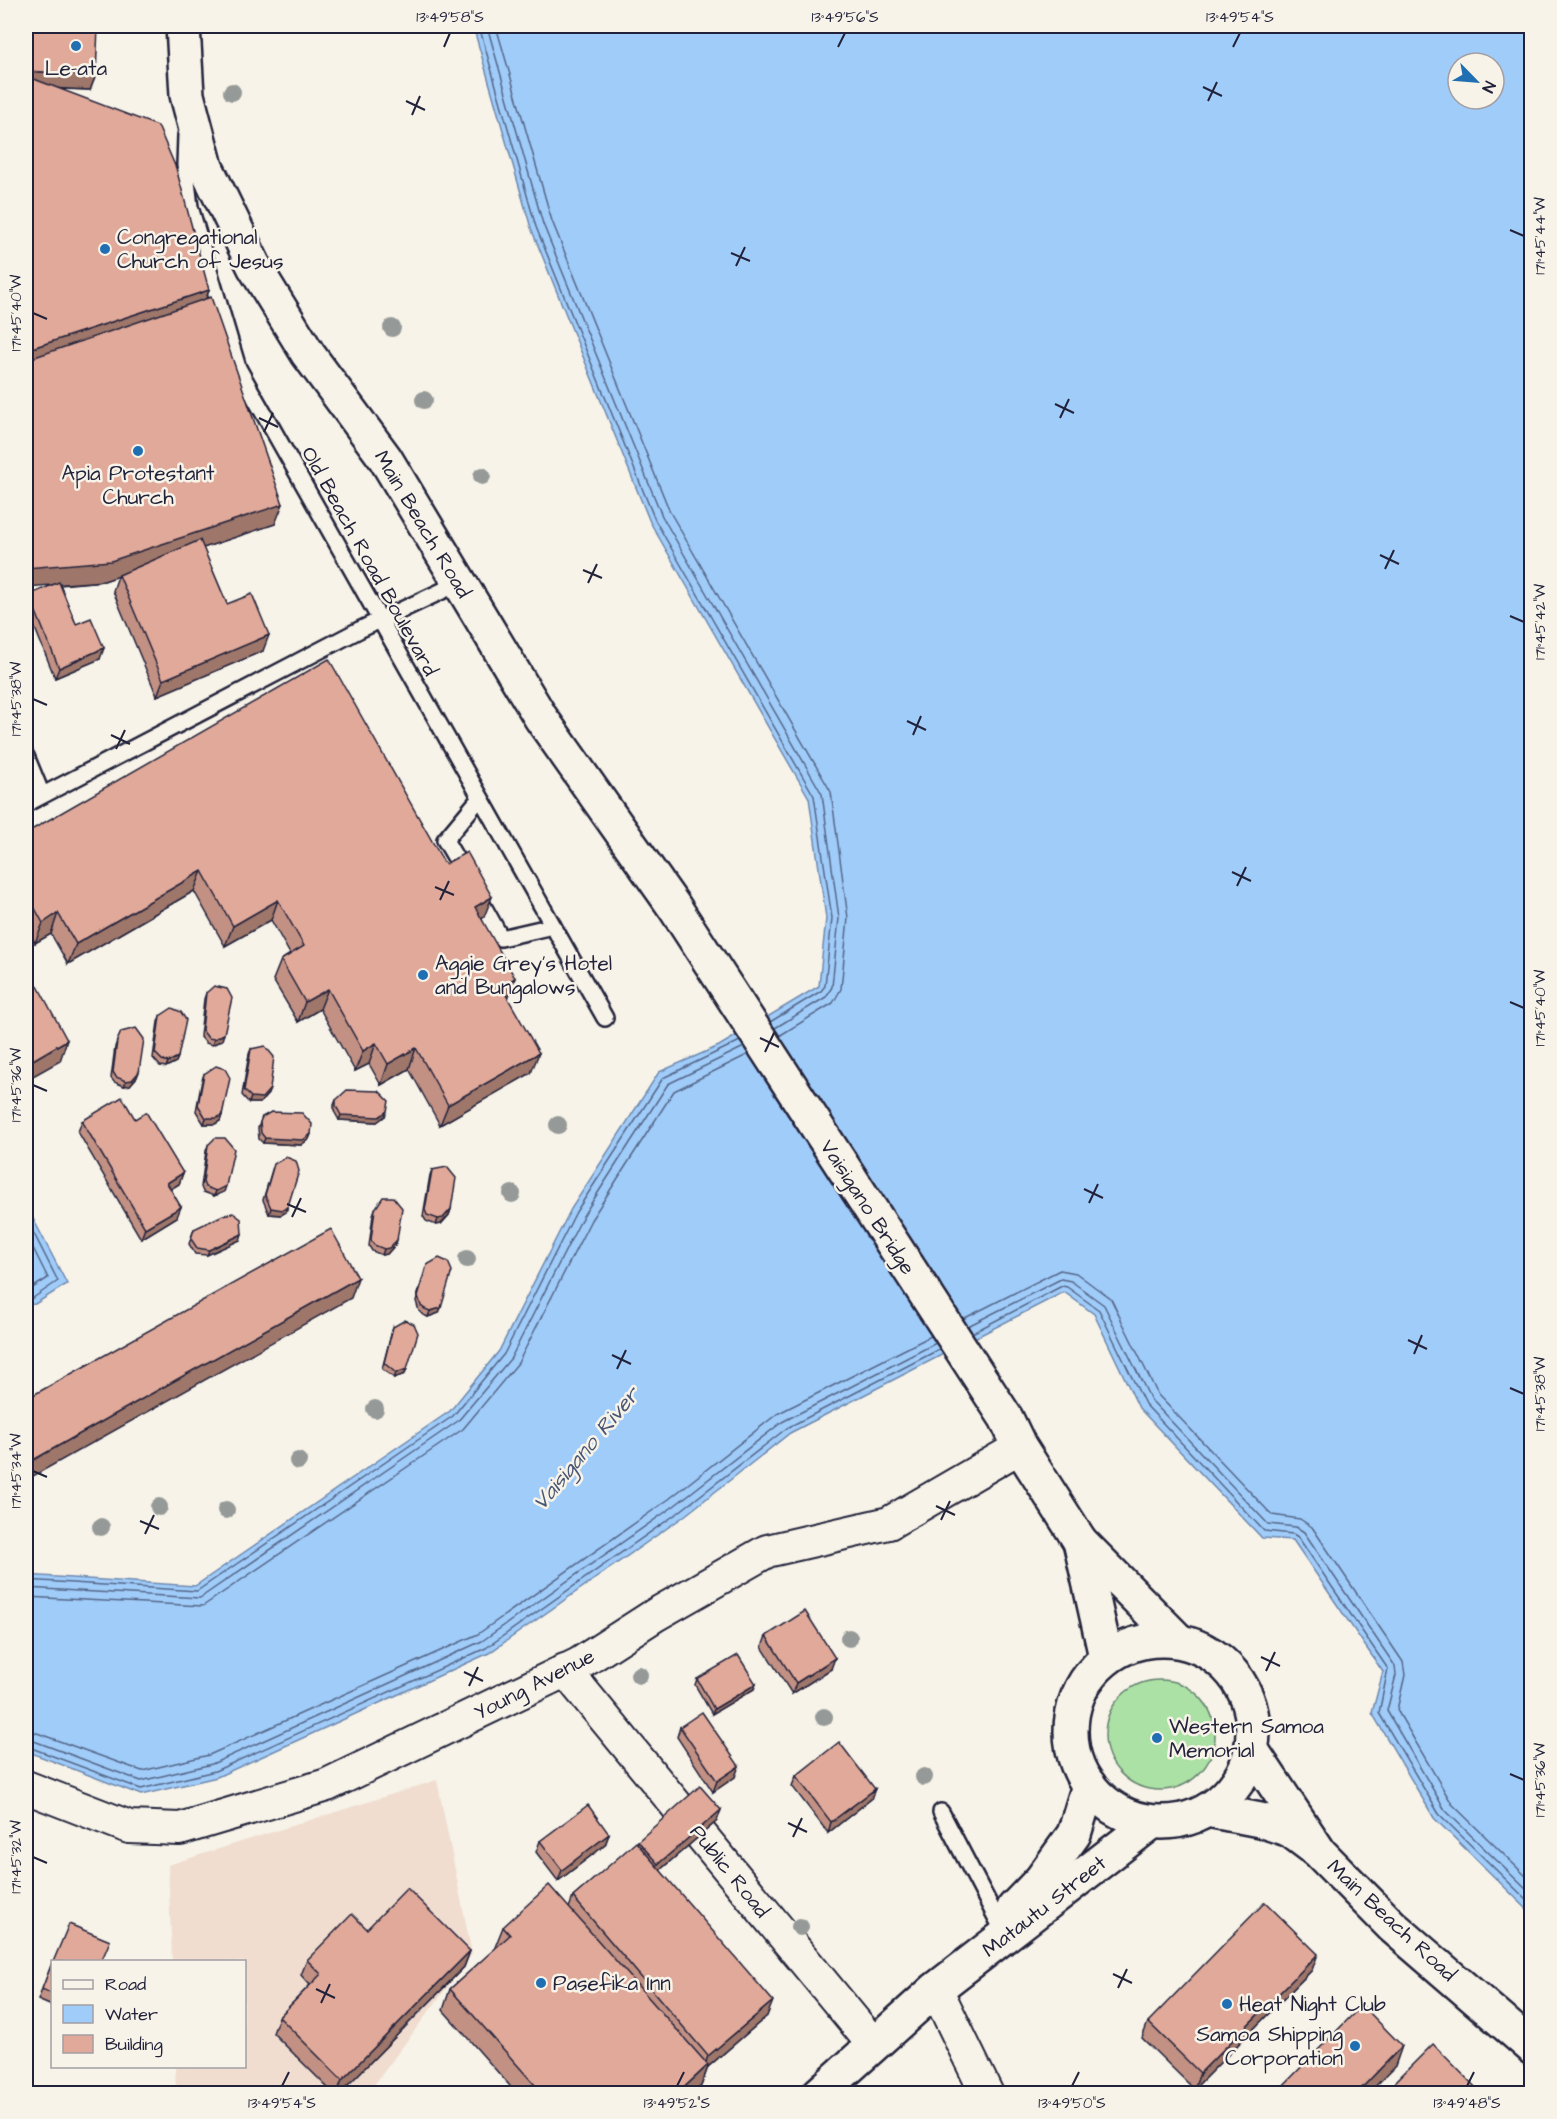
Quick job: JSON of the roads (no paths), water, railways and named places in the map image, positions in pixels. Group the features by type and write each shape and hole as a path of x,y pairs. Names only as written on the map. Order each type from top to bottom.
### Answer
{"main road":[{"name":"Main Beach Road","path":"183,26 187,95 206,167 254,266 308,354 385,458 541,718 642,859 731,996"},
{"name":"Vaisigano Bridge","path":"731,996 1013,1432"},
{"path":"1013,1432 1080,1541 1178,1640 1214,1656 1234,1676 1246,1698 1253,1723 1251,1749 1242,1773 1232,1787 1208,1810 1172,1822 1152,1822 1123,1814 1097,1797 1079,1772 1071,1742 1072,1711 1085,1682 1106,1657 1131,1644 1178,1640"},
{"path":"1080,1541 1106,1657"},
{"name":"Main Beach Road","path":"1251,1749 1320,1852 1392,1926 1532,2047"},
{"name":"Matautu Street","path":"936,1989 1041,1880 1074,1834 1089,1785"},
{"path":"1208,1810 1260,1820 1290,1830 1320,1852"},
{"name":"Matautu Street","path":"819,2094 936,1989 1152,1822"}],"street":[{"name":"Young Avenue","path":"26,1786 129,1827 180,1829 327,1785 565,1671 767,1551 889,1523 1013,1432"},
{"name":"Public Road","path":"565,1671 873,2044"},
{"path":"936,1989 987,2094"}],"lane":[{"name":"Old Beach Road Boulevard","path":"187,95 185,165 190,207 238,368 605,1018"},
{"path":"26,804 380,621 459,583"},
{"path":"26,756 42,795"},
{"path":"480,798 445,840 501,938 553,926"},
{"path":"941,1812 999,1923"}],"water":[{"name":"Vaisigano River","path":"473,26 1531,26 1531,1913 1434,1818 1372,1713 1383,1672 1293,1540 1262,1538 1139,1408 1094,1314 1064,1292 790,1433 683,1517 489,1653 217,1777 141,1795 26,1751 26,1575 195,1586 450,1411 499,1351 571,1209 659,1072 719,1046 819,986 826,918 809,798 650,522 531,228"},
{"path":"26,1205 67,1284 35,1304 26,1305"}],"place":[{"name":"Le-ata","path":"76,46"},
{"name":"Congregational Church of Jesus","path":"105,249"},
{"name":"Apia Protestant Church","path":"138,451"},
{"name":"Aggie Grey's Hotel and Bungalows","path":"423,975"},
{"name":"Western Samoa Memorial","path":"1157,1738"},
{"name":"Pasefika Inn","path":"541,1983"},
{"name":"Heat Night Club","path":"1227,2004"},
{"name":"Samoa Shipping Corporation","path":"1355,2046"}]}
